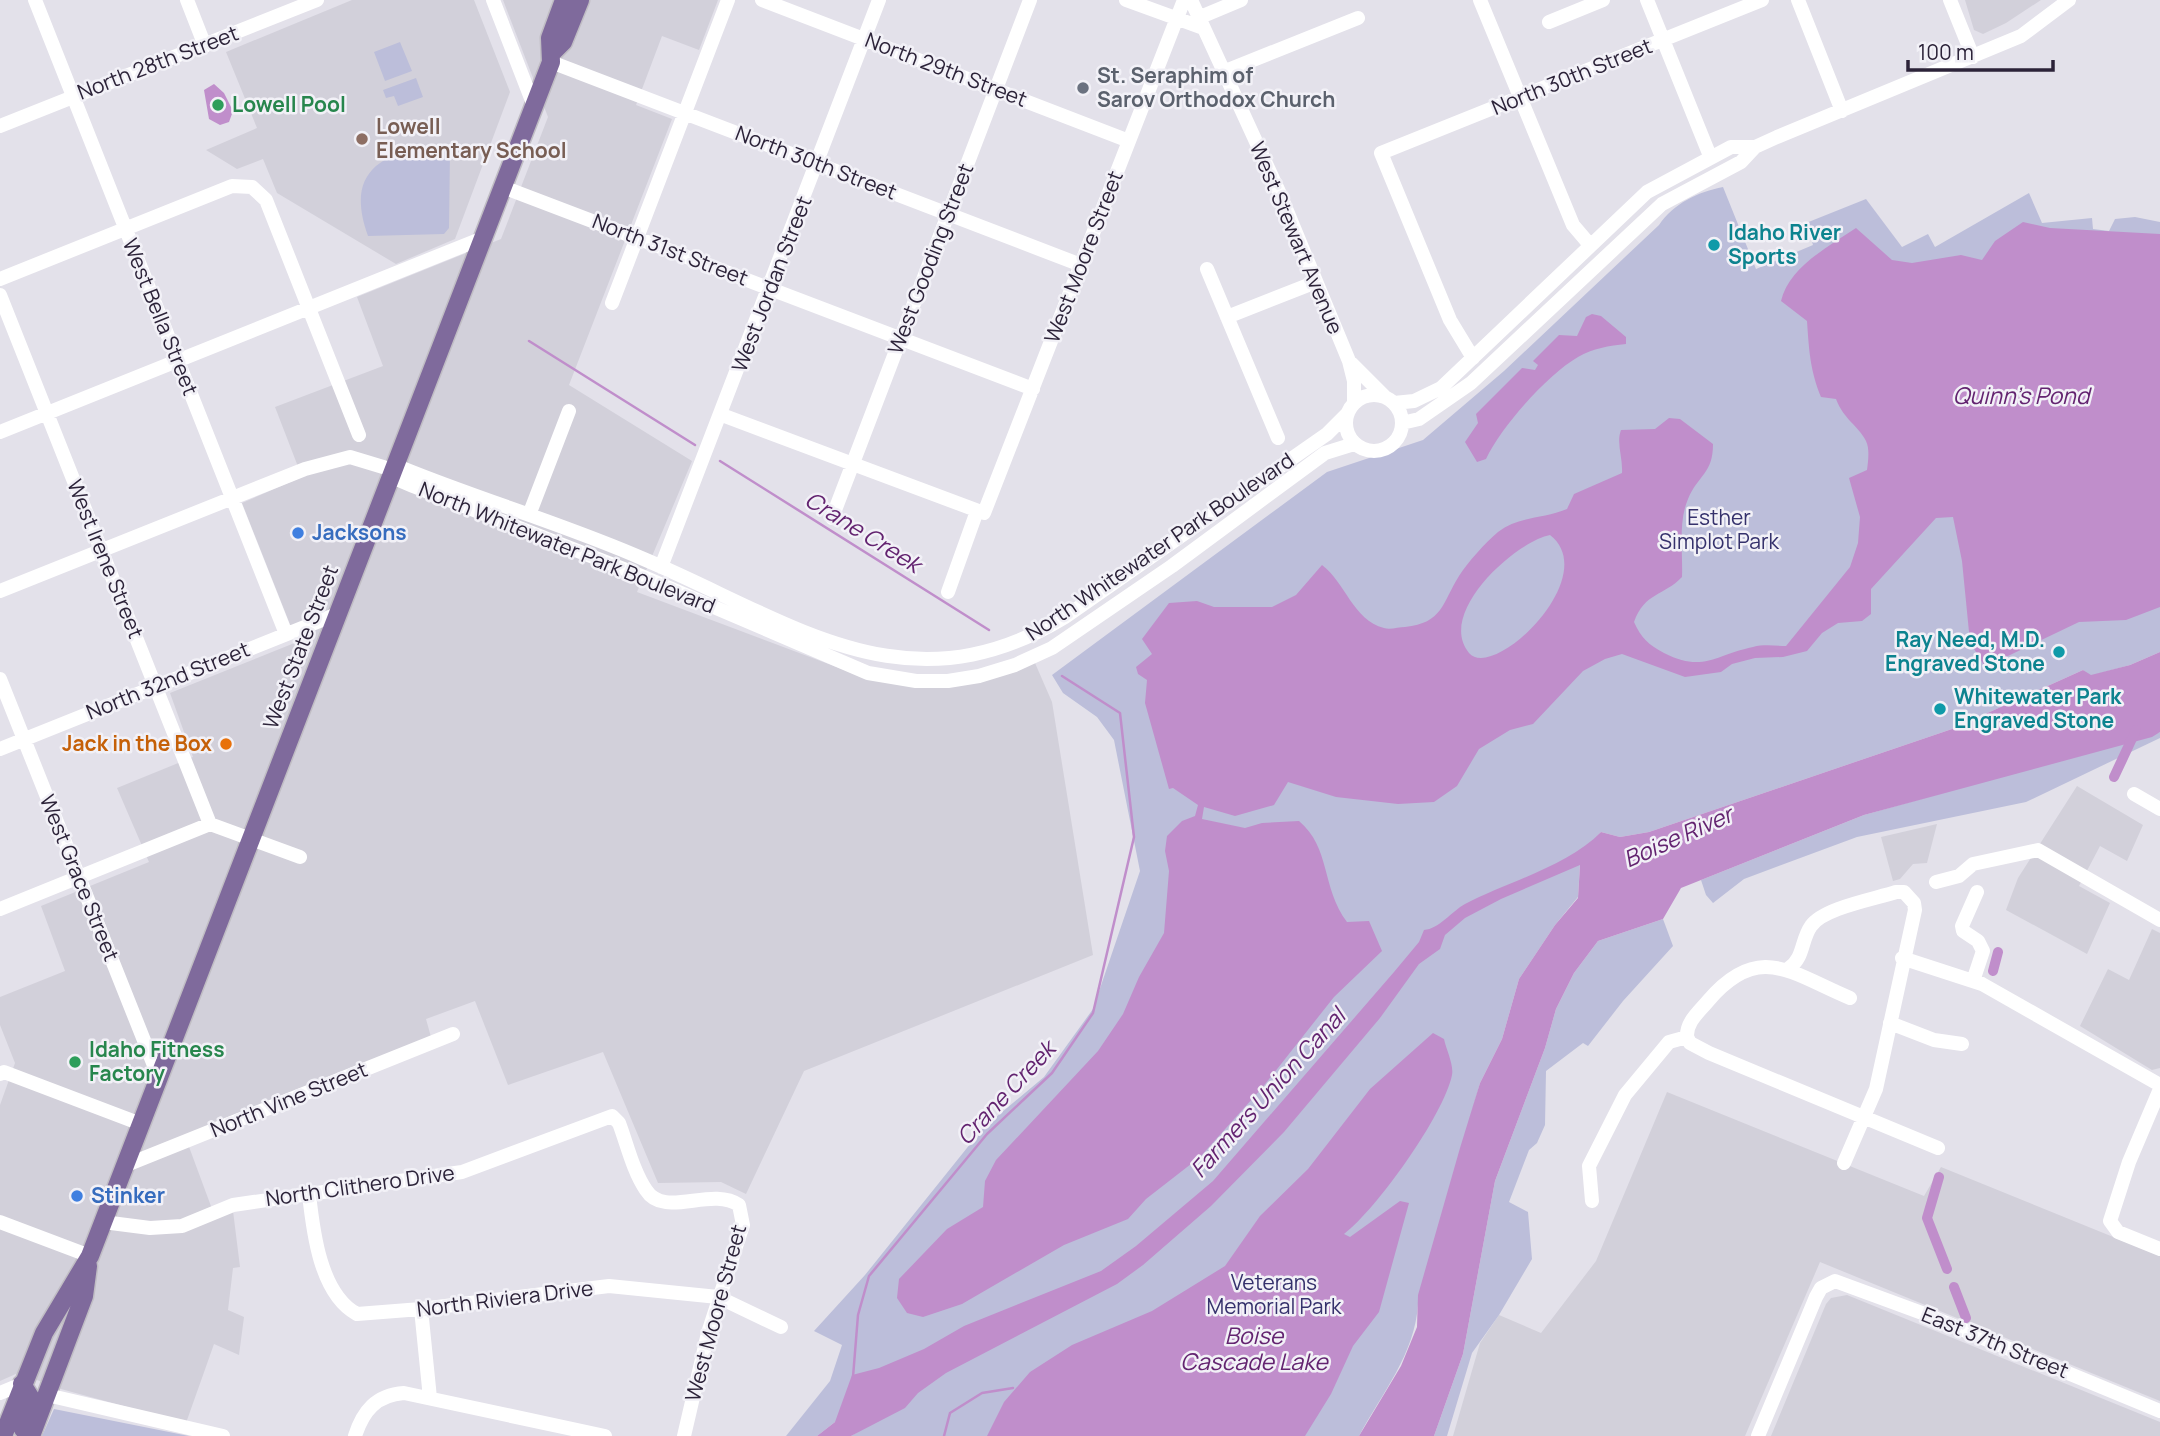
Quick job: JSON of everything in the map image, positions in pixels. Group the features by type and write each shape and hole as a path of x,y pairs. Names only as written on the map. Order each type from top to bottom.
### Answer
{"main road":[{"name":"West State Street","path":"551,57 550,38 564,0"},
{"name":"West State Street","path":"3,1436 44,1333 90,1256 551,57 563,42 580,0"},
{"name":"West State Street","path":"31,1436 84,1296 90,1256"},
{"path":"21,1436 32,1400 22,1384"}],"street":[{"name":"West Bella Street","path":"35,0 286,634"},
{"path":"187,0 205,46"},
{"name":"North 28th Street","path":"0,126 317,0"},
{"path":"493,0 534,106"},
{"path":"612,303 728,0"},
{"name":"North 29th Street","path":"762,0 1129,141"},
{"name":"West Jordan Street","path":"661,567 722,415 880,0"},
{"name":"West Gooding Street","path":"832,518 1030,0"},
{"path":"1126,0 1177,20 1200,23 1241,0"},
{"name":"West Moore Street","path":"948,592 1033,389 1184,0"},
{"name":"West Stewart Avenue","path":"1191,0 1280,194 1349,361 1354,381 1350,408"},
{"path":"1480,0 1573,225 1590,245"},
{"path":"1549,22 1603,0"},
{"path":"1647,0 1710,156"},
{"name":"North 30th Street","path":"1473,358 1450,320 1381,153 1762,0"},
{"path":"1798,0 1842,111"},
{"path":"1950,0 1973,57"},
{"path":"1389,400 1402,423 1399,437 1387,449 1368,452 1354,444 1346,429 1350,408 1368,396 1414,401 1441,388 1647,192 1731,147 1755,147 1973,57 2040,25 2069,0"},
{"path":"1223,72 1359,18"},
{"name":"North 30th Street","path":"551,57 685,113 1081,265"},
{"path":"1402,423 1419,419 1471,383 1662,204 1741,162 1755,147"},
{"path":"0,279 232,186 252,187 266,200 359,435"},
{"name":"North 31st Street","path":"503,187 1033,389"},
{"path":"0,432 483,238"},
{"path":"1207,270 1278,438"},
{"path":"1227,317 1316,282"},
{"name":"West Irene Street","path":"0,295 210,824"},
{"name":"West Stewart Avenue","path":"1349,361 1389,400"},
{"name":"North Whitewater Park Boulevard","path":"1350,408 1327,433 1065,617 1024,641 972,656 910,660 865,654 761,612 661,567 528,515 402,468 393,470 399,480 406,483 639,575 868,673 915,681 948,681 979,676 1015,665 1052,648 1172,566 1325,453 1354,444"},
{"path":"528,515 569,411"},
{"path":"722,415 981,512"},
{"path":"0,591 335,459 365,459 393,470"},
{"name":"North 32nd Street","path":"0,749 337,614"},
{"name":"West Grace Street","path":"0,679 159,1078"},
{"path":"2134,794 2160,809"},
{"path":"0,909 210,824 300,857"},
{"path":"1936,882 1959,876 1973,863 2038,850 2160,920"},
{"path":"1789,968 1800,957 1804,937 1813,923 1827,914 1896,892 1910,897 1915,910 1902,958 1877,1089 1844,1163"},
{"path":"1973,981 1983,951 1978,941 1963,931 1962,926 1977,892"},
{"path":"1902,958 1973,981 2160,1087 2124,1174 2110,1221 2118,1232 2160,1249"},
{"path":"1850,998 1807,980 1789,968 1754,968 1724,981 1689,1024 1686,1037 1690,1043 1709,1053 1938,1148"},
{"path":"1890,1023 1934,1040 1962,1044"},
{"name":"North Vine Street","path":"124,1166 453,1034"},
{"path":"1592,1201 1589,1166 1625,1095 1669,1042 1686,1037"},
{"path":"1,1073 141,1124"},
{"name":"West Moore Street","path":"612,1116 619,1123 644,1188 654,1199 670,1203 720,1197 739,1205 743,1225 718,1297 684,1436"},
{"name":"North Clithero Drive","path":"103,1222 150,1228 182,1226 233,1205 462,1172 612,1116"},
{"name":"North Riviera Drive","path":"309,1194 320,1258 339,1300 347,1309 368,1315 609,1286 718,1297 781,1327"},
{"path":"0,1222 90,1256"},
{"name":"East 37th Street","path":"1758,1436 1816,1297 1828,1283 1843,1282 2160,1411"},
{"path":"421,1309 430,1398"},
{"path":"0,1393 22,1384"},
{"path":"355,1436 367,1409 379,1399 404,1393 605,1436"},
{"path":"47,1395 223,1436"}],"shaded area":[{"name":"Lowell Elementary School","path":"352,0 474,0 510,92 455,239 396,264 277,193 263,159 237,169 206,150 257,128 226,52"},
{"path":"503,0 718,0 699,50 662,36 636,105 672,119 569,385 692,461 637,592 871,680 944,687 1035,663 1052,702 1093,955 804,1071 746,1194 721,1182 658,1183 603,1052 508,1085 475,1001 426,1019 431,1037 185,1136 215,1217 233,1211 240,1267 233,1268 228,1310 244,1317 239,1355 214,1344 186,1423 61,1389 18,1373 0,1381 0,1105 15,1063 0,1025 0,997 65,971 41,906 149,862 117,788 193,757 170,693 297,642 242,503 302,477 275,407 383,366 357,297 501,239 548,117"},
{"path":"1965,0 2041,0 2006,23 1983,34 1974,30"},
{"path":"2077,786 2143,825 2127,861 2100,846 2079,886 2110,903 2087,954 2006,910 2018,878"},
{"path":"1937,824 1927,863 1913,864 1900,879 1893,881 1881,837"},
{"path":"2152,929 2160,933 2160,1068 2152,1070 2080,1026 2108,969 2129,980"},
{"path":"1667,1092 1924,1196 1941,1167 2160,1256 2160,1401 1820,1262 1745,1436 1453,1436 1480,1343 1499,1315 1541,1333 1596,1261"},
{"path":"1847,1295 2160,1422 2160,1436 1771,1436 1826,1304 1831,1298"}],"green space":[{"path":"400,42 412,71 385,81 374,52"},
{"path":"416,78 423,97 398,106 394,96 386,98 383,90"},
{"path":"421,146 450,151 449,228 444,234 368,236 361,201 362,188 368,176 388,158"},
{"name":"Esther Simplot Park","path":"1723,187 1756,269 1813,245 1806,223 1866,199 1902,247 1928,234 1935,247 2029,193 2042,223 2092,218 2093,229 2109,231 2115,219 2135,217 2160,222 2160,652 2130,665 2090,676 2083,670 1952,729 1649,832 1620,837 1601,832 1591,843 1580,864 1578,897 1555,925 1519,979 1502,1039 1480,1083 1418,1304 1411,1340 1396,1373 1359,1436 851,1436 869,1425 835,1422 817,1436 786,1436 830,1381 842,1345 814,1331 865,1275 983,1128 1044,1077 1093,1009 1140,871 1114,740 1097,717 1063,693 1052,675 1327,472 1423,440 1504,371 1672,210 1696,195"},
{"path":"2160,732 2160,738 2026,802 1857,837 1744,879 1713,903 1706,895 1701,880 1864,815"},
{"path":"1663,919 1673,946 1623,1001 1588,1046 1583,1043 1546,1071 1545,1125 1537,1143 1529,1150 1509,1202 1528,1212 1532,1259 1499,1315 1472,1353 1447,1436 1434,1436 1463,1354 1495,1181 1545,1048 1556,1009 1574,973 1598,941"},
{"path":"54,1409 189,1436 42,1436"}],"water":[{"name":"Lowell Pool","path":"214,84 224,93 233,111 229,122 220,125 209,119 204,90"},
{"name":"Quinn's Pond","path":"2023,222 2050,228 2160,234 2160,607 2126,620 2079,622 1985,667 1970,642 1962,561 1953,517 1936,518 1871,589 1871,614 1862,621 1838,623 1822,633 1807,651 1783,657 1755,658 1732,664 1721,672 1685,677 1622,654 1605,659 1583,671 1533,724 1510,730 1479,749 1457,786 1434,802 1398,804 1336,797 1288,782 1274,805 1235,816 1204,807 1202,819 1245,828 1262,823 1299,821 1316,843 1333,895 1347,922 1369,921 1382,951 1334,997 1262,1088 1200,1157 1146,1199 1128,1219 1064,1245 962,1304 923,1317 907,1313 897,1298 899,1279 947,1229 983,1207 985,1181 996,1160 1098,1051 1123,1014 1139,977 1164,933 1169,871 1165,851 1167,836 1182,821 1195,816 1198,805 1173,788 1169,789 1145,703 1147,680 1138,674 1136,667 1152,654 1142,639 1169,603 1197,601 1214,607 1272,607 1296,595 1322,565 1357,609 1373,624 1389,629 1418,625 1440,610 1463,571 1498,532 1523,520 1567,509 1574,494 1622,473 1619,440 1621,430 1655,429 1669,418 1680,419 1713,444 1712,454 1708,468 1692,491 1685,508 1682,527 1682,577 1644,605 1634,622 1637,628 1654,647 1689,662 1709,660 1757,646 1786,646 1850,567 1858,543 1860,517 1849,478 1867,470 1868,448 1866,441 1836,399 1821,397 1812,369 1807,321 1781,301 1785,289 1811,259 1856,228 1892,260 1912,263 1961,255 1982,260 1995,241","holes":["1550,535 1563,553 1563,575 1554,598 1539,620 1520,639 1500,653 1482,658 1469,653 1462,637 1463,619 1471,600 1484,582 1500,565 1535,540"]},
{"path":"1592,314 1601,316 1626,337 1626,344 1589,351 1566,365 1539,389 1514,417 1486,459 1477,462 1465,442 1478,423 1476,414 1522,368 1535,370 1538,365 1533,361 1559,335 1577,336 1586,317"},
{"name":"Boise River","path":"2160,652 2160,732 2152,737 1864,815 1681,888 1663,919 1598,941 1574,973 1556,1009 1545,1048 1495,1181 1463,1354 1434,1436 1359,1436 1401,1366 1417,1327 1418,1295 1460,1148 1480,1083 1502,1039 1519,979 1555,925 1578,898 1580,865 1501,899 1465,918 1445,935 1440,949 1419,964 1380,1018 1284,1132 1211,1206 1143,1265 1117,1284 946,1373 918,1393 905,1408 851,1436 817,1436 835,1422 852,1375 879,1368 924,1349 964,1326 1101,1271 1136,1246 1213,1181 1394,972 1419,942 1424,930 1435,926 1465,904 1572,855 1601,832 1620,837 1649,832 1952,729 2083,670 2091,675 2130,665"},
{"name":"Boise Cascade Lake","path":"1433,1033 1444,1039 1451,1062 1452,1075 1446,1092 1423,1137 1390,1184 1358,1222 1344,1234 1350,1237 1400,1201 1409,1203 1379,1312 1353,1346 1331,1394 1305,1436 987,1436 1004,1402 1030,1372 1072,1345 1152,1311 1225,1266 1260,1216 1308,1169 1370,1089"}],"waterway":[{"name":"Crane Creek","path":"529,341 695,445"},
{"name":"Crane Creek","path":"720,461 989,630"},
{"name":"Crane Creek","path":"853,1377 858,1315 869,1276 987,1134 1052,1073 1093,1013 1134,837 1120,713 1062,676"},
{"path":"2114,777 2136,730"},
{"path":"1993,971 1998,952"},
{"path":"1939,1177 1927,1218 1947,1269"},
{"path":"1954,1287 1966,1318"},
{"path":"944,1436 950,1413 982,1393 1013,1388"}],"place":[{"name":"St. Seraphim of Sarov Orthodox Church","path":"1083,88"},
{"name":"Lowell Pool","path":"218,105"},
{"name":"Lowell Elementary School","path":"362,139"},
{"name":"Idaho River Sports","path":"1714,245"},
{"name":"Jacksons","path":"298,533"},
{"name":"Ray Need, M.D. Engraved Stone","path":"2059,652"},
{"name":"Whitewater Park Engraved Stone","path":"1940,709"},
{"name":"Jack in the Box","path":"226,744"},
{"name":"Idaho Fitness Factory","path":"75,1062"},
{"name":"Stinker","path":"77,1196"}],"water label":[{"name":"Farmers Union Canal","path":"1268,1093"}],"park label":[{"name":"Veterans Memorial Park","path":"1274,1295"}]}
